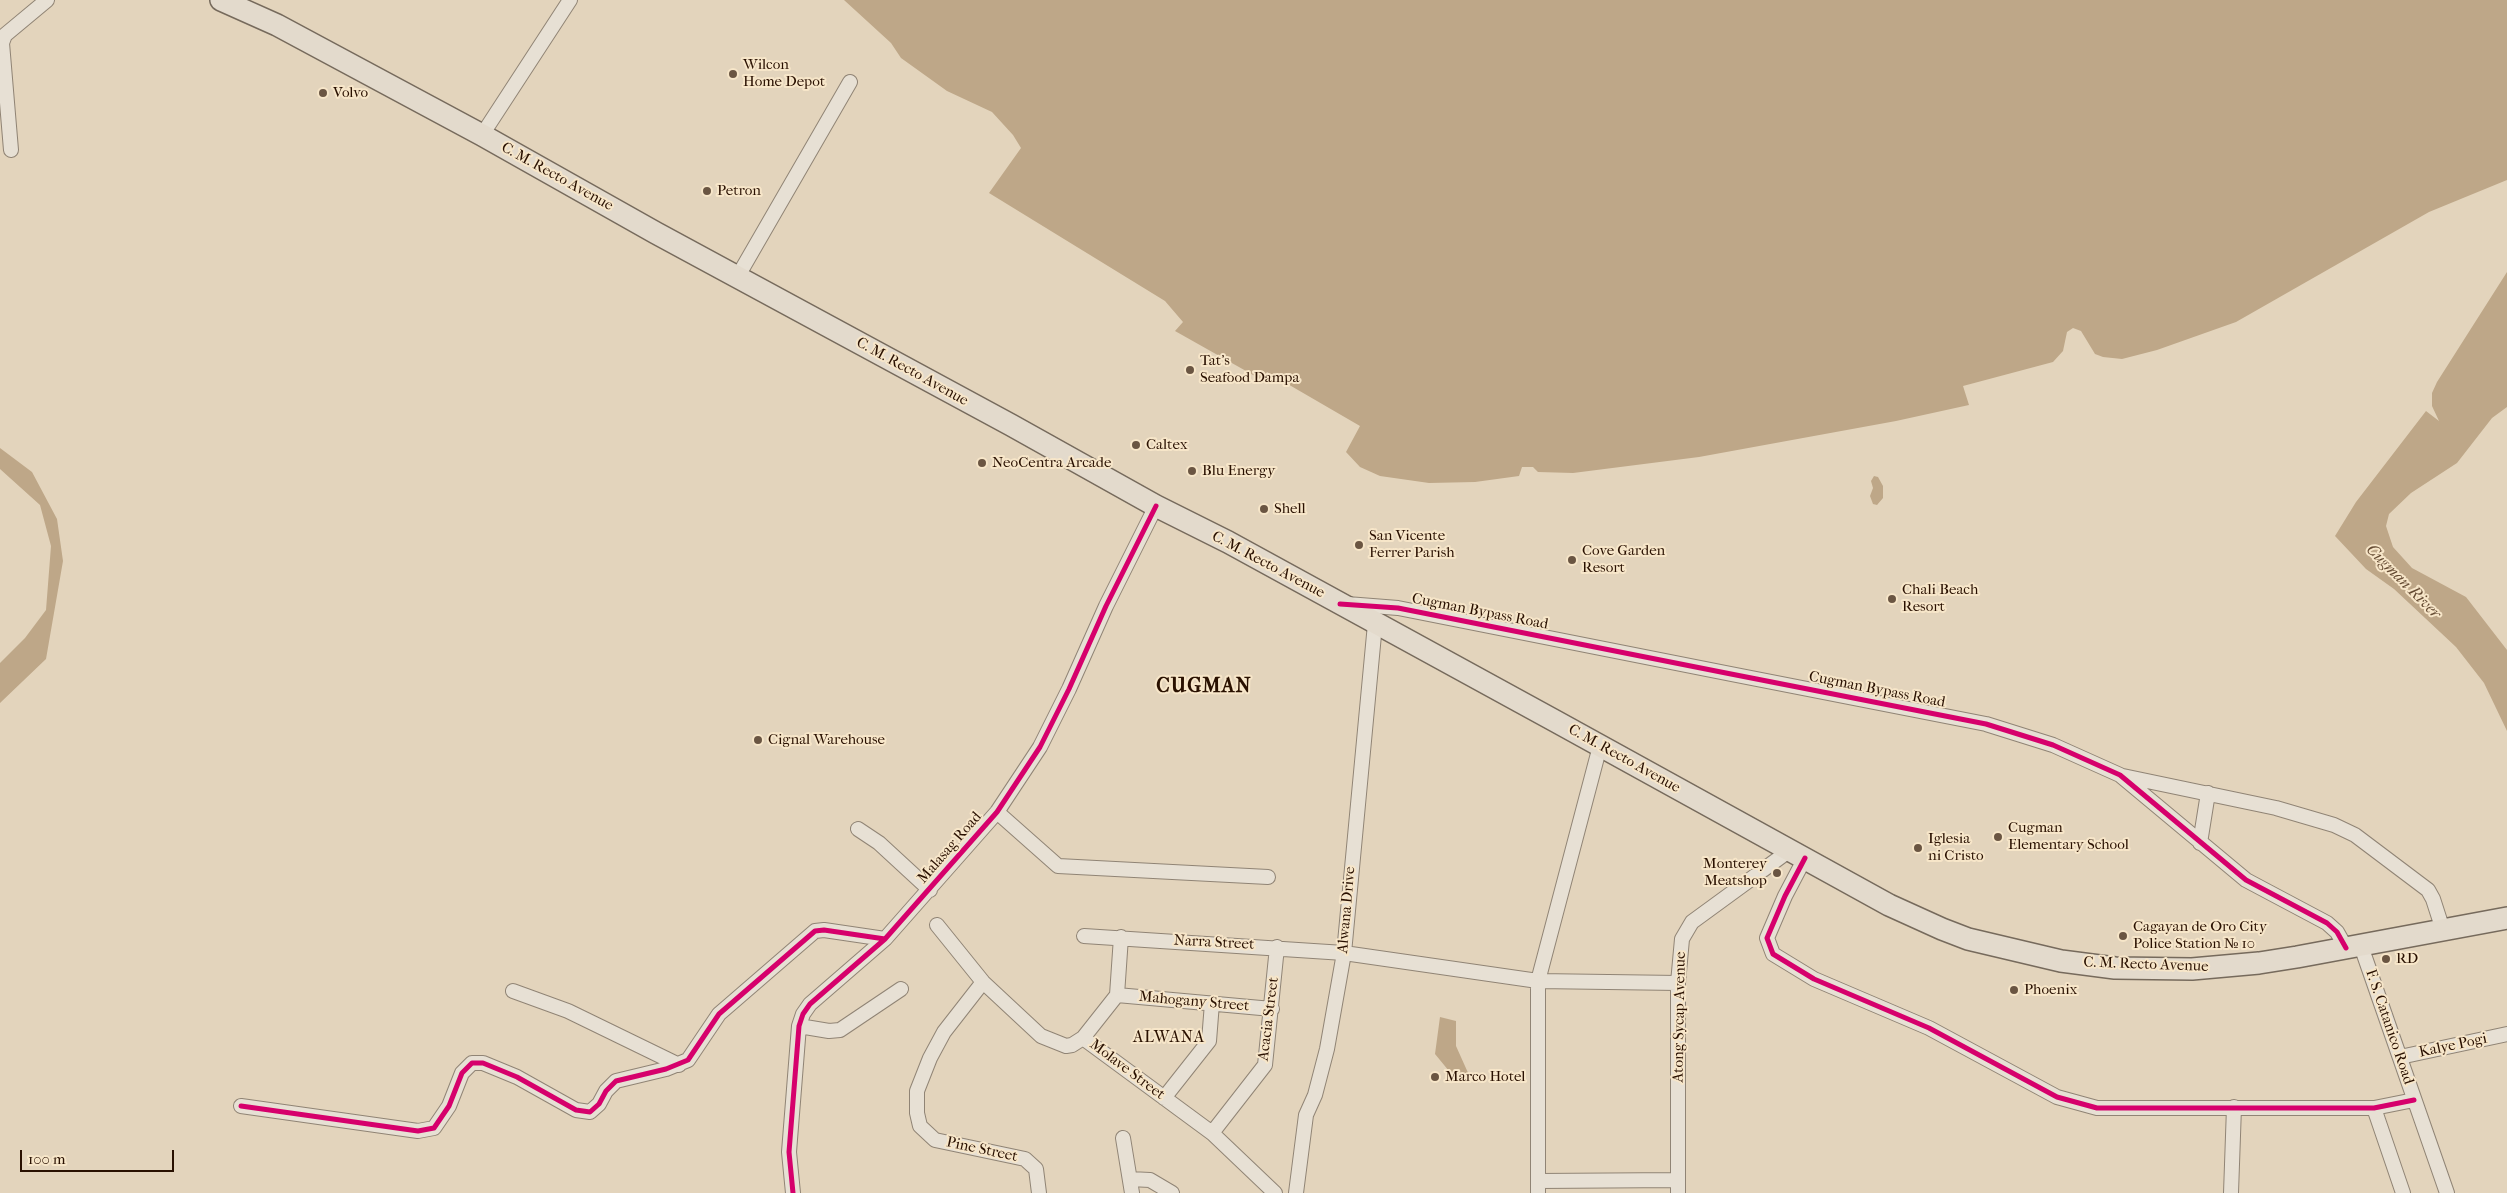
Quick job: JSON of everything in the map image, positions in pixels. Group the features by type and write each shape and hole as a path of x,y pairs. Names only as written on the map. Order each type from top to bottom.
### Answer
{"highway":[{"name":"C. M. Recto Avenue","path":"221,0 277,25 482,135 1156,506 1228,542 1798,854 1889,906 1942,929 1968,939 2061,961 2115,968 2192,969 2258,964 2507,918"}],"street":[{"path":"11,150 2,43 5,35 47,0"},
{"path":"482,135 570,0"},
{"path":"738,276 850,82"},
{"name":"Malasag Road","path":"793,1193 789,1172 789,1152 799,1026 810,1004 885,939 997,812 1040,747 1069,689 1106,606 1156,506"},
{"name":"Cugman Bypass Road","path":"1340,604 1398,608 1986,724 2053,745 2120,775 2246,880 2327,923 2354,947"},
{"name":"Alwana Drive","path":"1296,1193 1306,1115 1315,1095 1328,1049 1344,953 1375,624"},
{"path":"1600,746 1538,981 1539,1187 1678,1187"},
{"path":"2120,775 2208,792 2276,808 2334,825 2355,835 2428,890 2434,899 2443,930"},
{"path":"2200,843 2208,792"},
{"path":"997,812 1058,866 1268,878"},
{"path":"858,829 880,843 930,890"},
{"path":"1798,854 1785,896 1767,938 1773,954 1814,979 1929,1028 2057,1097 2097,1108 2374,1108 2414,1100"},
{"name":"Atong Sycap Avenue","path":"1678,1187 1678,983 1680,950 1686,930 1692,922 1759,873 1798,854"},
{"name":"Molave Street","path":"937,925 983,982 1041,1036 1066,1046 1072,1045 1083,1038 1212,1133 1275,1193"},
{"path":"241,1106 418,1131 434,1128 449,1106 462,1073 472,1063 483,1063 503,1071 576,1110 590,1112 599,1104 606,1090 616,1081 679,1065 688,1060 719,1014 814,931 824,930 885,939"},
{"name":"Narra Street","path":"1084,936 1277,947 1344,953 1538,981 1678,983"},
{"path":"1083,1038 1117,995 1121,937"},
{"name":"Acacia Street","path":"1212,1133 1265,1066 1277,947"},
{"name":"F. S. Catanico Road","path":"2354,947 2400,1057 2447,1193"},
{"name":"Pine Street","path":"983,982 944,1032 930,1058 917,1091 917,1113 920,1126 935,1140 1025,1158 1036,1169 1039,1193"},
{"path":"799,1026 829,1031 840,1030 902,989"},
{"path":"513,991 568,1012 679,1065"},
{"name":"Mahogany Street","path":"1117,995 1272,1009"},
{"path":"1164,1098 1209,1041 1212,1003"},
{"name":"Kalye Pogi","path":"2400,1057 2507,1034"},
{"path":"2231,1193 2234,1107"},
{"path":"2374,1108 2403,1193"},
{"path":"1123,1138 1132,1193"},
{"path":"1130,1179 1150,1180 1172,1193"}],"water":[{"path":"844,0 2507,0 2507,180 2429,212 2236,322 2157,350 2122,359 2103,357 2095,354 2081,331 2073,328 2067,332 2063,351 2053,362 1963,386 1969,405 1896,421 1699,457 1573,473 1538,472 1533,467 1522,467 1519,476 1475,482 1429,483 1380,476 1360,467 1346,452 1360,426 1267,372 1262,380 1175,331 1183,322 1165,301 989,193 1021,148 1013,135 992,112 947,91 901,58 891,43"},
{"name":"Cugman River","path":"2507,272 2507,407 2492,418 2457,463 2411,493 2389,514 2386,526 2393,547 2412,568 2466,597 2507,650 2507,731 2484,683 2456,647 2394,589 2366,569 2335,536 2356,502 2426,411 2439,421 2432,406 2432,393 2437,382"},
{"path":"0,448 32,472 57,519 63,561 46,659 0,703 0,663 25,638 46,610 51,546 40,505 0,469"},
{"path":"1874,476 1878,477 1883,486 1883,498 1877,505 1873,504 1870,496 1873,488 1871,481"},
{"path":"1440,1017 1456,1021 1456,1046 1469,1075 1458,1082 1435,1054"}],"cycle path":[{"path":"793,1193 789,1152 799,1026 803,1014 810,1004 885,939 997,812 1040,747 1069,689 1106,606 1156,506"},
{"path":"1340,604 1398,608 1986,724 2053,745 2120,775 2246,880 2327,923 2337,932 2346,948"},
{"path":"1805,858 1785,896 1767,938 1773,954 1814,979 1929,1028 2057,1097 2097,1108 2374,1108 2414,1100"},
{"path":"241,1106 418,1131 434,1128 449,1106 462,1073 472,1063 483,1063 517,1077 576,1110 590,1112 599,1104 606,1091 616,1081 666,1069 688,1060 719,1014 815,931 824,930 885,939"}],"place":[{"name":"Wilcon Home Depot","path":"733,74"},
{"name":"Volvo","path":"323,93"},
{"name":"Petron","path":"707,191"},
{"name":"Tat's Seafood Dampa","path":"1190,370"},
{"name":"Caltex","path":"1136,445"},
{"name":"NeoCentra Arcade","path":"982,463"},
{"name":"Blu Energy","path":"1192,471"},
{"name":"Shell","path":"1264,509"},
{"name":"San Vicente Ferrer Parish","path":"1359,545"},
{"name":"Cove Garden Resort","path":"1572,560"},
{"name":"Chali Beach Resort","path":"1892,599"},
{"name":"Cignal Warehouse","path":"758,740"},
{"name":"Cugman Elementary School","path":"1998,837"},
{"name":"Iglesia ni Cristo","path":"1918,848"},
{"name":"Monterey Meatshop","path":"1777,873"},
{"name":"Cagayan de Oro City Police Station № 10","path":"2123,936"},
{"name":"RD","path":"2386,959"},
{"name":"Phoenix","path":"2014,990"},
{"name":"Marco Hotel","path":"1435,1077"}],"district":[{"name":"CUGMAN","path":"1204,687"},
{"name":"ALWANA","path":"1169,1038"}]}
